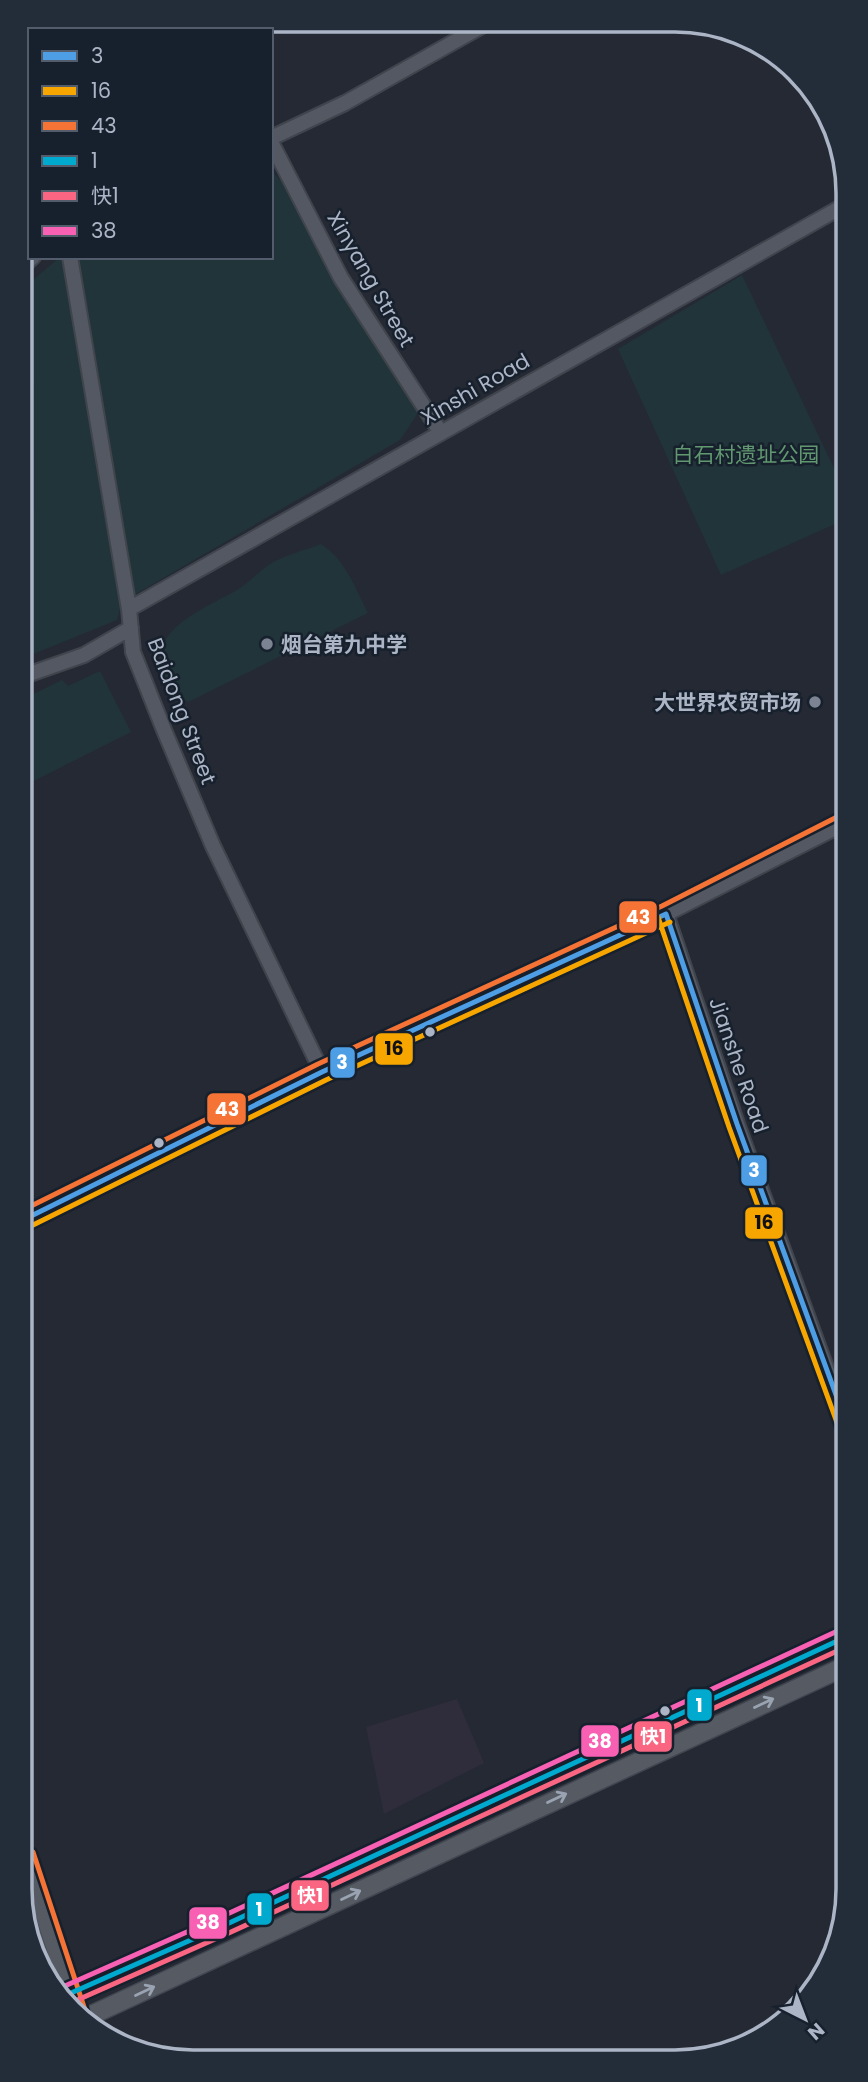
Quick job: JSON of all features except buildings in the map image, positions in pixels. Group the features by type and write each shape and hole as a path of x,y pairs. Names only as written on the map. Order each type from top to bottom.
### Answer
{"main road":[{"path":"70,1993 228,1924 836,1642"},
{"path":"92,2015 836,1671"},
{"path":"32,1879 63,1985"}],"street":[{"path":"273,139 345,103 471,32"},
{"name":"Xinyang Street","path":"273,144 341,278 440,433"},
{"name":"Xinshi Road","path":"129,609 836,210"},
{"name":"Baidong Street","path":"69,259 129,609 133,652 213,846 322,1072"},
{"path":"32,673 84,655 131,628"},
{"path":"32,1216 322,1072 666,914 836,828"},
{"name":"Jianshe Road","path":"666,914 737,1124 836,1395"}],"shaded area":[{"path":"457,1699 484,1763 384,1814 366,1727"}],"green space":[{"path":"273,172 281,181 336,285 418,413 400,440 122,602 117,620 32,655 32,281 58,259 273,259"},
{"name":"白石村遗址公园","path":"742,275 836,472 836,524 721,575 618,349"},
{"path":"321,544 343,566 368,613 188,702 175,691 163,674 161,655 173,630 184,620 242,587 270,564"},
{"path":"100,671 131,732 32,782 32,695 62,680 68,686"}],"transit line":[{"name":"43","path":"32,1206 318,1064 662,906 836,818"},
{"name":"3","path":"666,914 737,1124 836,1395"},
{"name":"3","path":"32,1216 322,1072 666,914"},
{"name":"16","path":"658,917 729,1127 836,1420"},
{"name":"16","path":"32,1226 326,1080 670,922"},
{"name":"38","path":"64,1986 223,1916 836,1632"},
{"name":"1","path":"70,1993 227,1924 836,1642"},
{"name":"快1","path":"77,2000 231,1932 836,1652"},
{"name":"43","path":"33,1852 84,2008"}],"place":[{"name":"烟台第九中学","path":"267,644"},
{"name":"大世界农贸市场","path":"815,702"}]}
